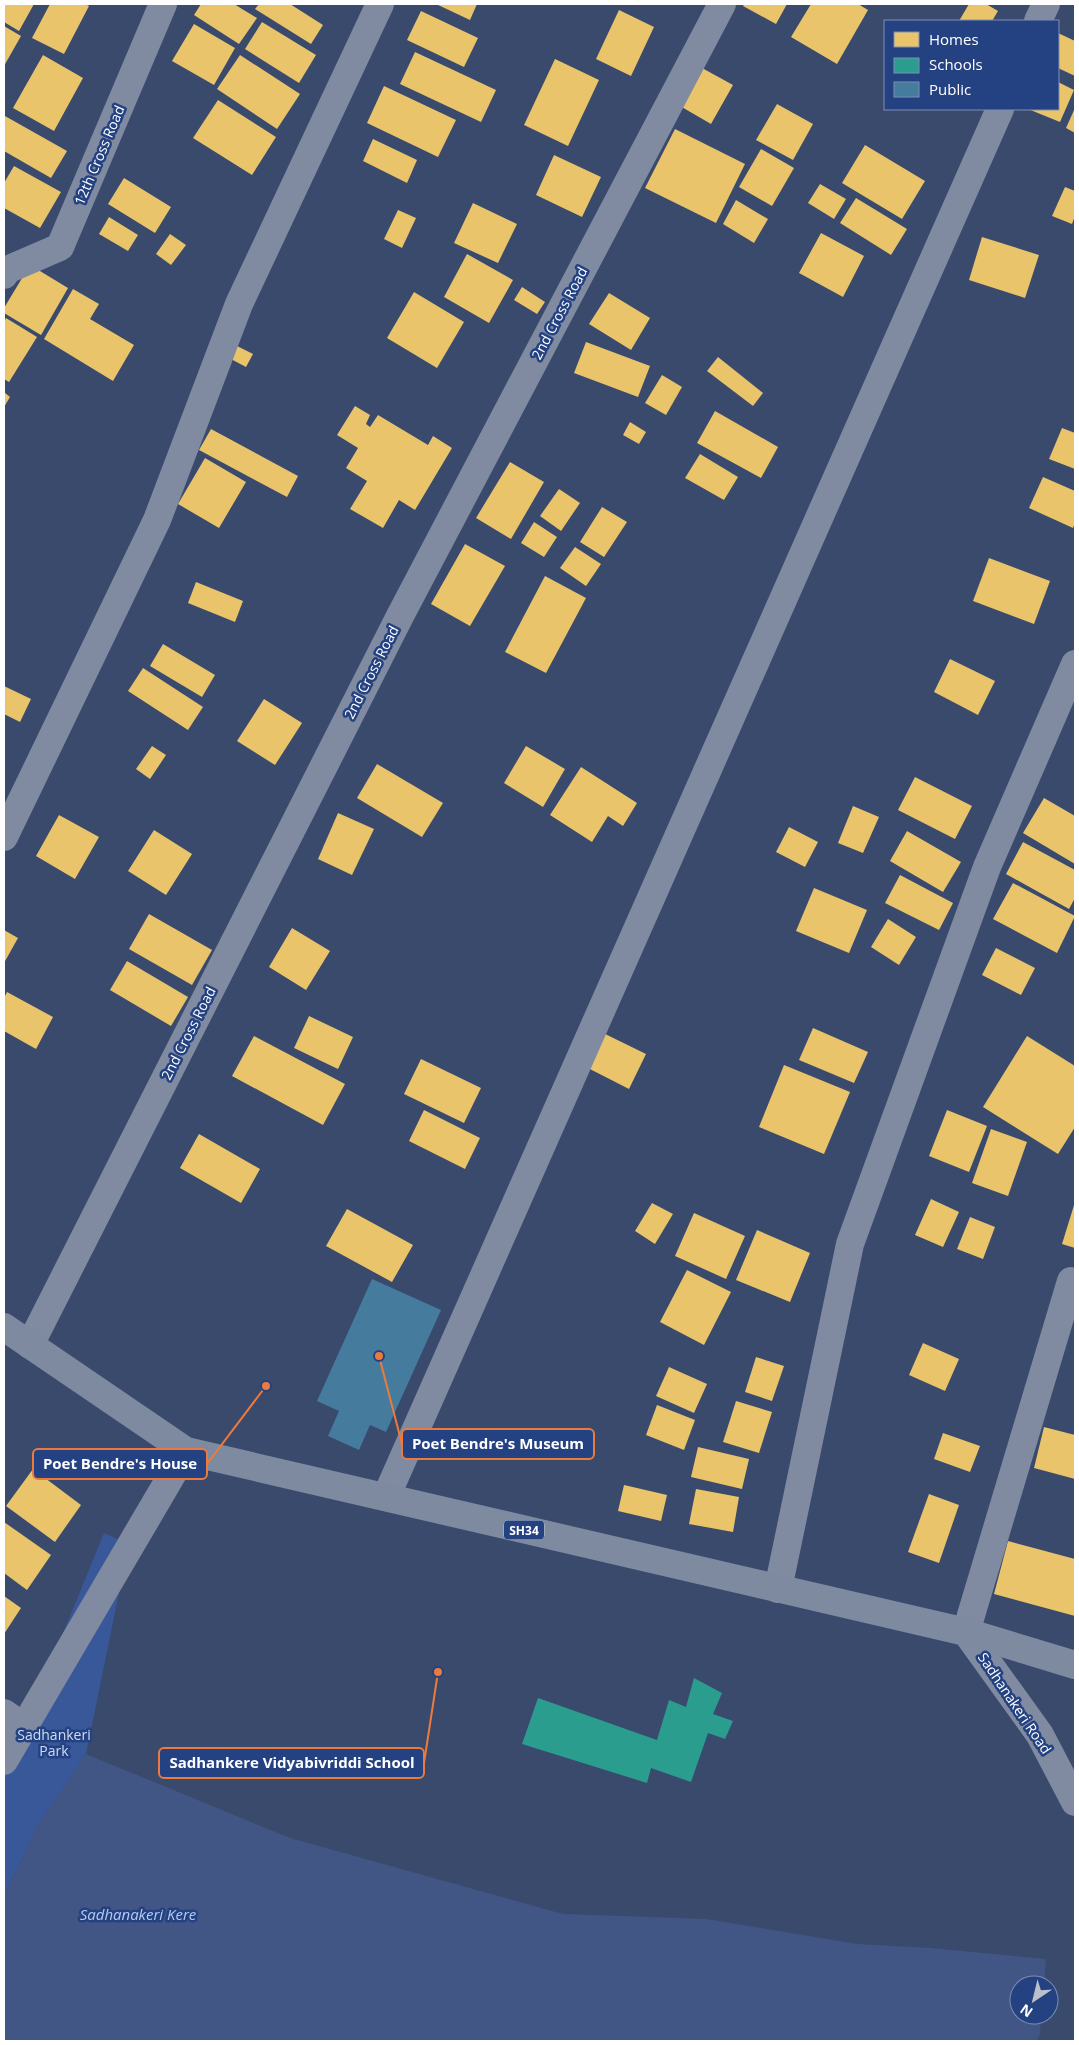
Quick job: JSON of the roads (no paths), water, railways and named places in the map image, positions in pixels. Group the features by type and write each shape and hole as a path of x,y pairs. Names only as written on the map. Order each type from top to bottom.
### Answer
{"main road":[{"name":"SH34","path":"4,1327 186,1451 966,1632 1075,1665"}],"street":[{"name":"12th Cross Road","path":"4,274 7,270 60,247 163,4"},
{"path":"4,838 157,520 238,304 380,4"},
{"name":"2nd Cross Road","path":"30,1345 400,616 722,4"},
{"path":"1038,20 1046,4"},
{"path":"386,1497 1000,110"},
{"path":"778,1589 850,1244 987,867 1075,664"},
{"path":"966,1632 1071,1281 1075,1282"},
{"path":"4,1761 14,1720 186,1451"},
{"name":"Sadhanakeri Road","path":"966,1632 1040,1734 1075,1802"}],"water":[{"name":"Sadhanakeri Kere","path":"86,1754 290,1838 563,1914 706,1919 857,1944 930,1948 1046,1959 1045,1975 1009,1975 1009,2025 1040,2025 1040,2034 1037,2041 4,2041 4,1896 38,1825"}],"place":[{"name":"Poet Bendre's Museum","path":"379,1356"},
{"name":"Poet Bendre's House","path":"266,1386"},
{"name":"Sadhankere Vidyabivriddi School","path":"438,1672"}],"park label":[{"name":"Sadhankeri Park","path":"54,1742"}]}
